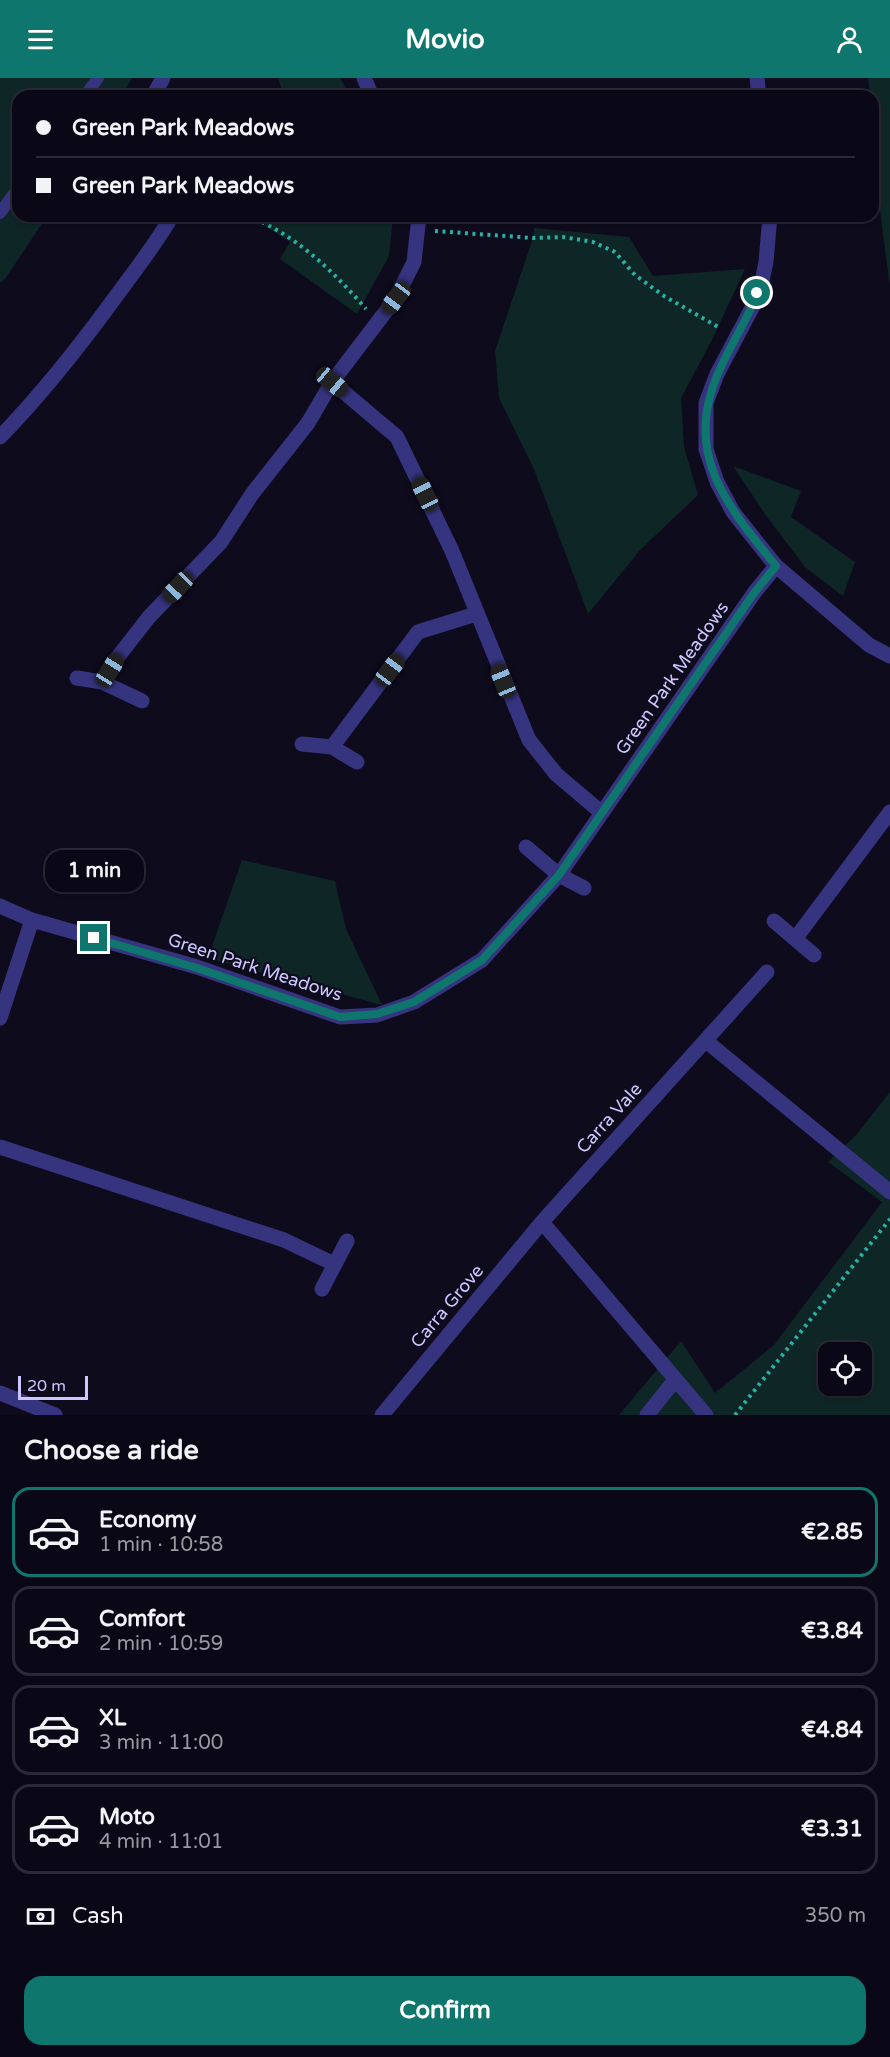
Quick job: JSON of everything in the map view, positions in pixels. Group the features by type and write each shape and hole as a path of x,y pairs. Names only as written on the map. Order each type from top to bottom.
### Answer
{"street":[{"path":"0,437 33,404 90,333 168,222"},
{"path":"769,222 762,281 753,306 717,374 706,403 706,449 717,482 733,512 776,566 869,645 890,656"},
{"path":"102,682 117,658 149,617 221,542 252,494 308,423 332,382 396,298 414,262 419,223"},
{"path":"332,382 397,437 452,551 529,740 556,774 602,813"},
{"name":"Green Park Meadows","path":"0,906 32,920 197,968 340,1017 377,1014 414,1002 482,960 559,875 754,593 776,566"},
{"path":"332,747 418,632 476,614"},
{"path":"77,678 102,682 142,701"},
{"path":"302,744 332,747 357,762"},
{"path":"795,939 890,812"},
{"path":"526,847 559,875 584,888"},
{"path":"0,1018 32,920"},
{"path":"774,921 814,955"},
{"name":"Carra Vale","path":"542,1222 767,972"},
{"path":"706,1041 890,1192"},
{"path":"0,1147 284,1240 334,1263"},
{"path":"542,1222 706,1415"},
{"name":"Carra Grove","path":"381,1415 542,1222"},
{"path":"322,1289 347,1241"},
{"path":"647,1415 675,1380"},
{"path":"0,1393 56,1415"}],"lane":[{"path":"0,213 12,196"}],"path":[{"path":"261,222 286,234 339,278 378,322"},
{"path":"419,223 533,238 563,237 593,242 615,252 635,275 664,296 736,338"},
{"path":"735,1415 890,1218"}],"green space":[{"path":"0,78 132,78 125,90 12,90 12,222 43,222 0,283"},
{"path":"278,78 340,78 347,90 282,90"},
{"path":"868,78 890,78 890,286 879,196 879,90 869,90"},
{"path":"266,222 392,222 389,256 357,314 280,259 290,242 265,226"},
{"path":"534,228 629,237 653,276 745,269 712,340 681,398 684,447 698,495 640,550 588,614 534,469 499,398 495,351 533,238"},
{"path":"733,466 801,491 791,517 855,562 843,596 805,567 767,517"},
{"path":"242,860 335,881 346,929 382,1005 208,958"},
{"path":"890,1092 890,1415 619,1415 681,1341 715,1393 774,1345 882,1202 828,1162 857,1134"}],"route":[{"path":"94,938 197,968 340,1017 377,1014 414,1002 482,960 559,875 754,593 776,566 733,512 717,482 706,449 706,403 717,374 753,306 757,293"}]}
